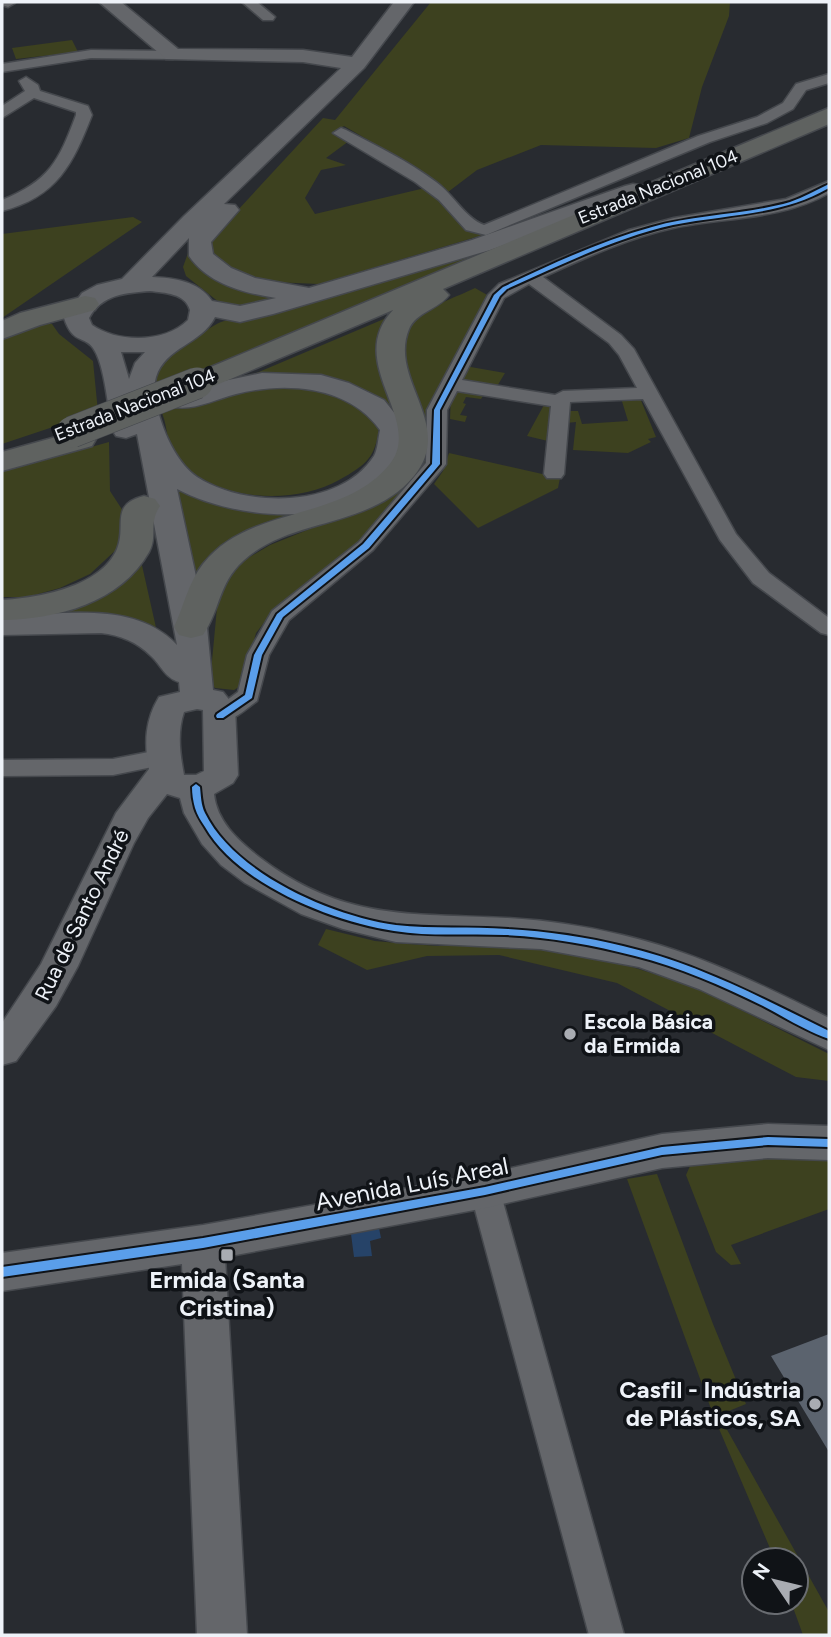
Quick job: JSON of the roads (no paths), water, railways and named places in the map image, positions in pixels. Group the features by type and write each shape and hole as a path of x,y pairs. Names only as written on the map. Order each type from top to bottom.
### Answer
{"main road":[{"path":"109,2 173,55 303,56 357,64"},
{"path":"130,285 192,221 357,64 404,2"},
{"path":"194,697 191,627 150,431 140,396 142,379 148,363 173,340 197,325 202,316 193,299 177,280 177,256 315,104"},
{"path":"753,148 825,117"},
{"name":"Estrada Nacional 104","path":"188,392 643,192 753,148"},
{"name":"Estrada Nacional 104","path":"5,459 188,392 442,286 753,148"},
{"path":"247,179 244,191 199,241 201,256 230,279 249,285 272,291 324,292"},
{"path":"2,331 30,319 85,304 112,289 130,285 159,285 240,314 481,245 633,191 643,192"},
{"path":"191,627 198,615 204,590 216,568 238,548 268,534 345,509 386,485 404,469 412,449 414,430 388,355 396,324 412,308 437,294 442,286"},
{"path":"85,304 78,321 90,337 103,342 137,347 173,340"},
{"path":"103,342 111,359 144,506 194,697"},
{"path":"150,431 173,472 210,496 239,504 285,507 313,503 343,494 369,479 388,456 394,430 376,407 348,390 310,381 263,381 225,389 189,402 188,392"},
{"path":"2,610 52,605 90,590 100,583 120,568 134,549 137,513 144,506"},
{"path":"2,625 96,622 125,626 151,637 168,651 194,697"},
{"path":"194,697 171,705 164,716 176,775 207,826 241,862 311,904 352,919 396,928 510,932 572,939 640,953 718,981 829,1035"},
{"name":"Rua de Santo André","path":"2,1050 22,1028 47,992 135,810 176,775 211,783 221,775 194,697"},
{"name":"Avenida Luís Areal","path":"2,1272 203,1243 485,1191 662,1151 768,1141 829,1143"},
{"path":"203,1243 222,1635"}],"street":[{"path":"249,2 268,17"},
{"path":"6,68 91,54 173,55"},
{"path":"6,68 33,88 32,93"},
{"path":"341,133 396,163 445,198 467,224 486,230 704,139 762,120 788,106 801,87 829,78"},
{"path":"2,113 32,93 72,104 83,109 84,115 64,167 47,186 2,206"},
{"path":"194,697 249,696 258,654 280,617 366,546 436,464 438,410 497,295 505,288 655,228 787,203 819,194 829,186"},
{"path":"530,276 615,339 627,353 727,536 761,578 829,628"},
{"path":"451,384 564,396 649,393"},
{"path":"554,474 564,396"},
{"path":"2,768 113,767 176,775"},
{"path":"485,1191 607,1635"}],"water":[{"path":"379,1228 381,1238 370,1241 372,1256 354,1257 351,1234"}],"place":[{"name":"Escola Básica da Ermida","path":"570,1034"},
{"name":"Ermida (Santa Cristina)","path":"227,1255"},
{"name":"Casfil - Indústria de Plásticos, SA","path":"815,1404"}]}
